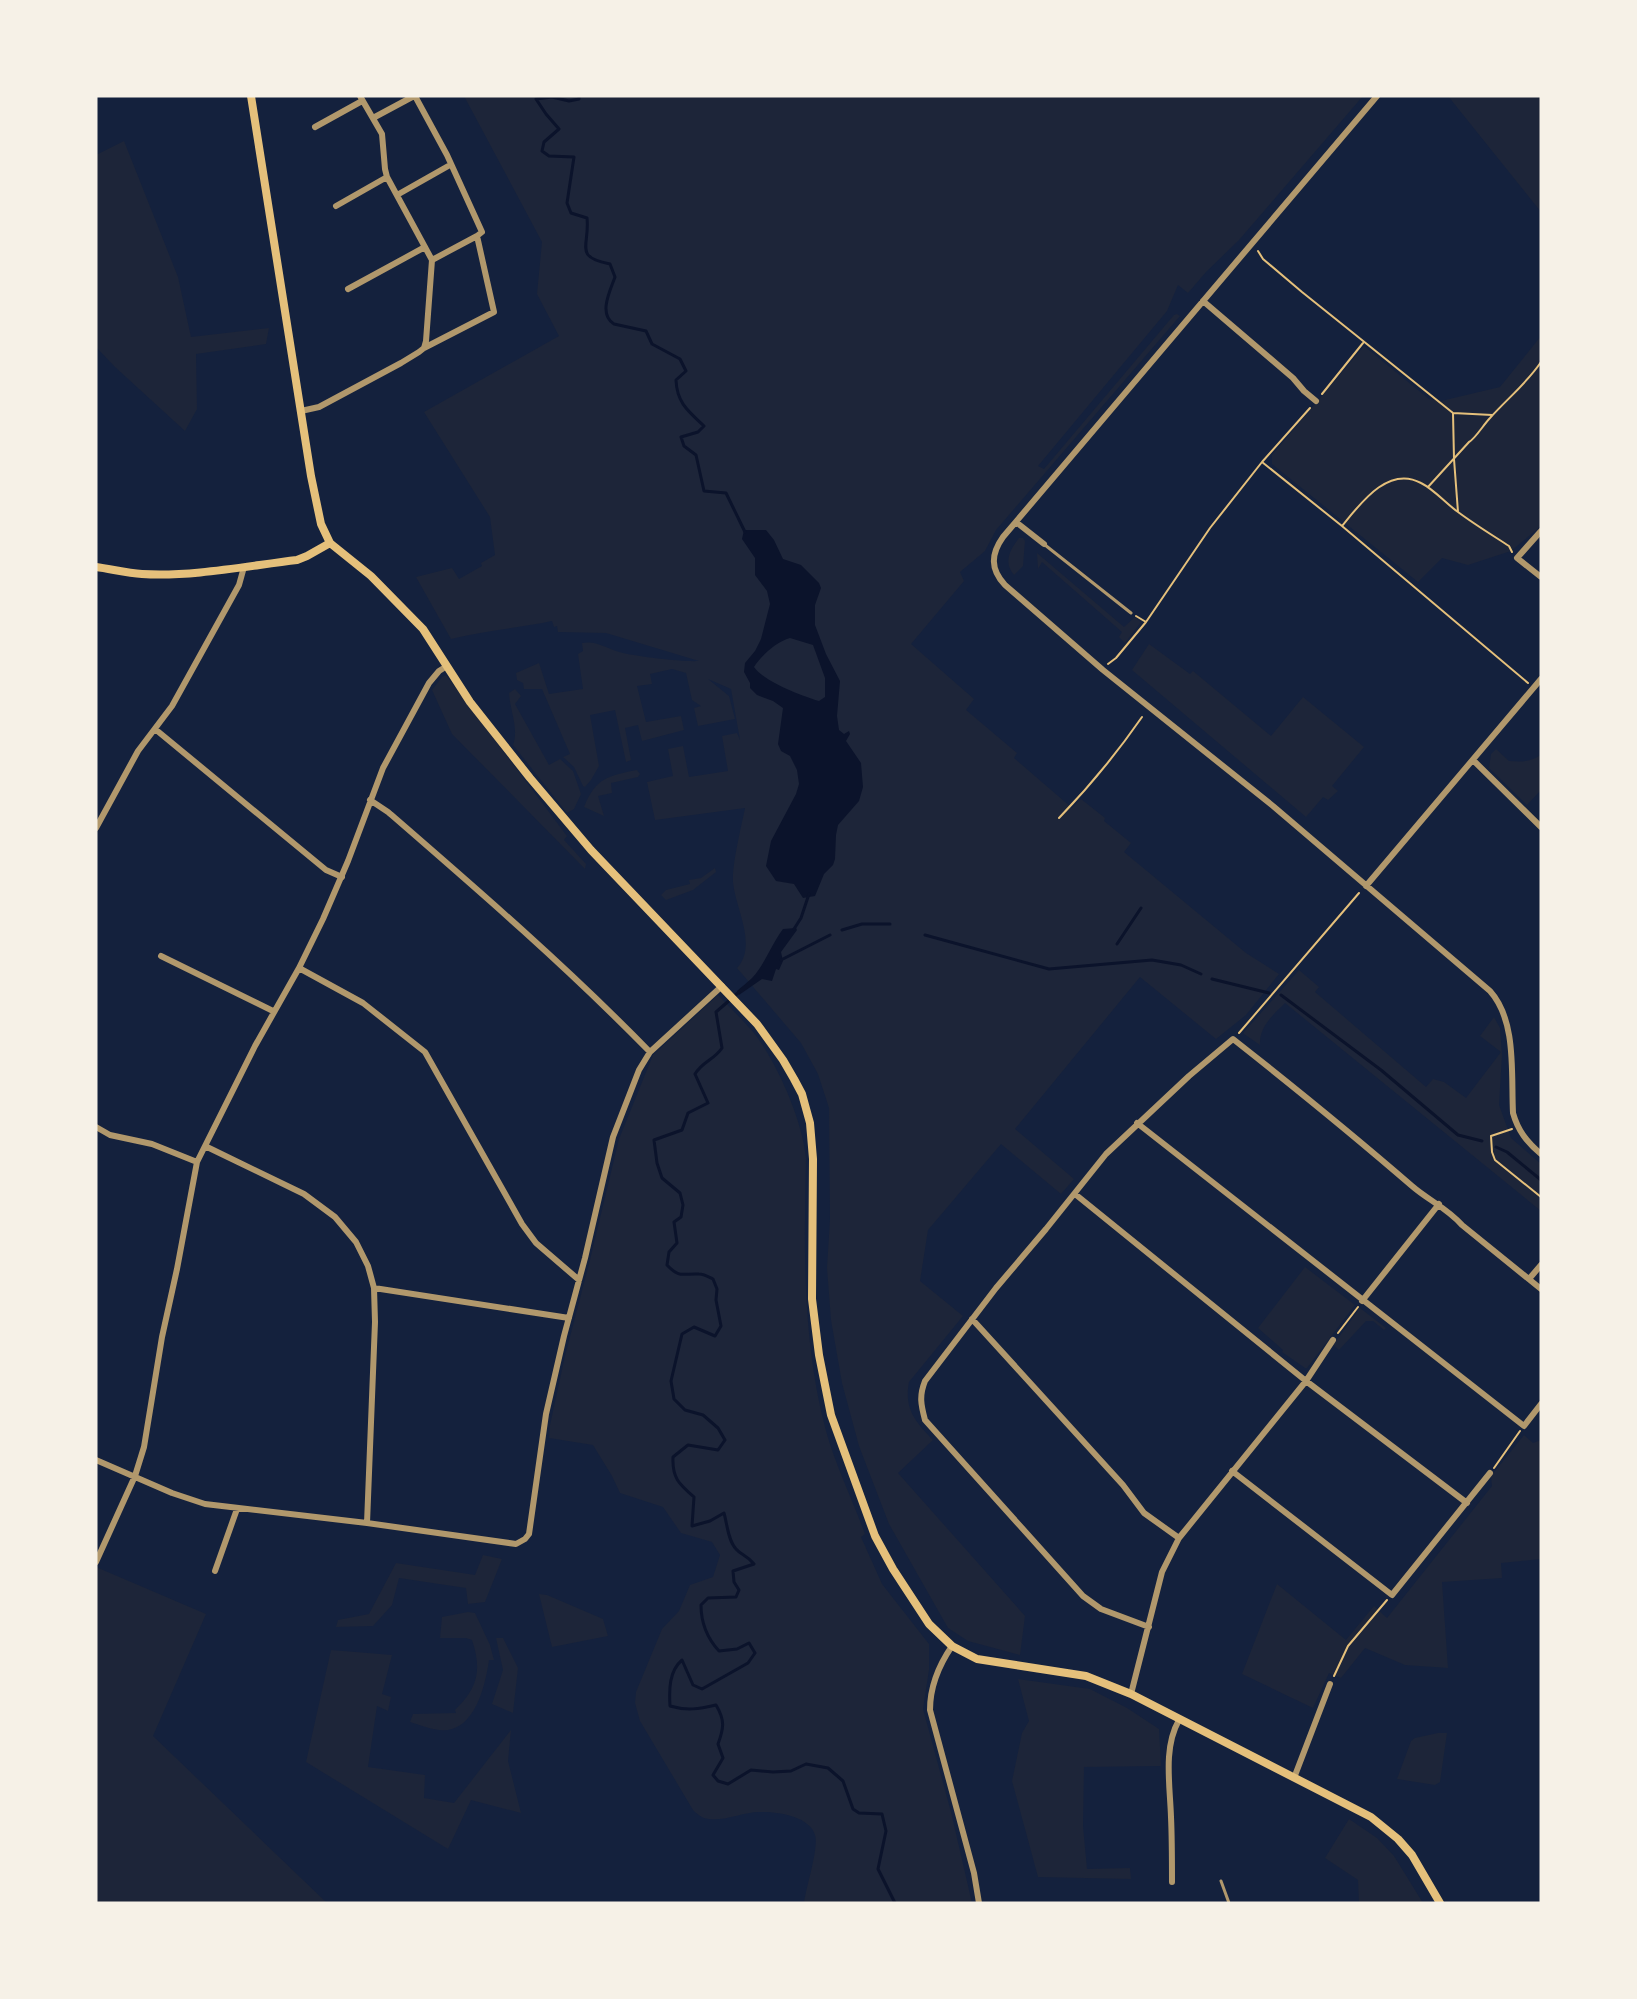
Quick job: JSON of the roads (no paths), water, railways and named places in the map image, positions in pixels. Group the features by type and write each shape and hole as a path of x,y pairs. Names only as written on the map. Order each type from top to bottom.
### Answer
{"main road":[{"path":"251,96 311,476 321,524 330,543 371,576 423,629 470,702 574,831 757,1024 783,1060 798,1086 810,1123 813,1159 812,1299 819,1354 831,1415 874,1536 928,1624 952,1646 977,1659 1086,1676 1131,1694 1360,1810 1391,1833 1412,1856 1440,1903"},
{"path":"96,567 139,574 159,574 244,567 297,560 330,543"}],"street":[{"path":"373,118 415,96 447,155 482,232 432,260"},
{"path":"1377,96 1016,522 996,548 993,561 995,573 1013,592 1103,670 1273,806 1498,1000 1504,1010 1509,1034 1513,1113 1517,1127 1525,1139 1541,1154"},
{"path":"315,127 361,98 382,134 384,169 387,177 432,260 424,348"},
{"path":"397,195 450,165"},
{"path":"336,206 387,177"},
{"path":"301,411 319,407 494,312 477,236"},
{"path":"348,289 425,247"},
{"path":"1203,301 1293,378 1304,392 1316,401"},
{"path":"1016,522 1044,544"},
{"path":"1541,531 1517,558 1541,576"},
{"path":"96,828 138,750 172,706 231,601 244,567"},
{"path":"96,1562 135,1476 144,1447 162,1337 197,1162 273,1011 299,968 342,876 383,768 424,693 439,671 447,666"},
{"path":"1366,886 1541,679"},
{"path":"155,729 326,870 342,876"},
{"path":"1473,760 1541,827"},
{"path":"370,800 388,812 515,922 576,978 650,1052"},
{"path":"161,956 273,1011"},
{"path":"299,968 363,1003 425,1052 522,1224 536,1243 579,1281"},
{"path":"96,1460 172,1493 205,1504 368,1523 516,1544 525,1539 529,1534 546,1414 613,1137 639,1070 650,1052 724,989"},
{"path":"1149,1628 1092,1604 926,1420 920,1404 920,1395 925,1381 972,1319 1106,1154 1189,1076 1233,1039 1342,1125 1420,1193 1452,1214 1462,1225 1541,1289"},
{"path":"1137,1123 1524,1426 1541,1404"},
{"path":"96,1127 110,1135 152,1144 197,1162"},
{"path":"205,1146 304,1194 335,1216 356,1242 368,1266 374,1288 375,1322 368,1523"},
{"path":"1075,1194 1306,1381 1467,1503"},
{"path":"1362,1301 1439,1204"},
{"path":"1529,1279 1541,1265"},
{"path":"374,1288 569,1318"},
{"path":"972,1319 1144,1512 1179,1538"},
{"path":"1131,1694 1162,1572 1179,1538 1306,1381 1333,1340"},
{"path":"1232,1471 1392,1595 1490,1473"},
{"path":"215,1571 237,1509"},
{"path":"952,1646 934,1682 930,1697 930,1710 974,1873 979,1903"},
{"path":"1294,1778 1330,1684"},
{"path":"1172,1882 1170,1742 1179,1720"}],"lane":[{"path":"1044,544 1131,614"},
{"path":"1221,1881 1229,1903"}],"waterway":[{"path":"579,96 579,99 569,101 552,97 536,99 559,129 544,142 542,151 549,156 574,157 567,203 571,213 587,218 587,254 591,258 610,264 615,277 606,308 609,320 614,324 646,331 652,344 680,359 686,371 676,380 681,401 704,426 698,432 681,437 684,446 696,455 704,491 726,493 745,532"},
{"path":"794,929 801,918 809,894"},
{"path":"1117,944 1141,908"},
{"path":"842,930 862,924 890,924"},
{"path":"781,960 830,935"},
{"path":"925,935 1049,969 1152,960 1181,965 1201,974"},
{"path":"1212,979 1269,993"},
{"path":"739,992 716,1012 722,1048 695,1074 708,1103 688,1113 682,1130 654,1140 657,1163 662,1178 680,1193 683,1205 681,1217 674,1222 677,1243 669,1252 667,1265 679,1274 701,1274 713,1279 717,1289 716,1300 721,1326 715,1336 694,1327 682,1334 671,1381 674,1399 685,1410 703,1415 718,1428 725,1440 718,1450 688,1445 673,1457 675,1475 680,1484 694,1497 692,1526 710,1521 724,1513 733,1546 754,1564 733,1571 734,1582 739,1590 736,1597 708,1598 701,1605 702,1618 711,1641 719,1651 737,1649 749,1643 755,1653 748,1663 702,1689 693,1685 682,1660 672,1675 670,1706 693,1709 716,1705 723,1724 718,1744 723,1758 713,1775 718,1781 728,1784 751,1770 791,1771 806,1764 828,1768 843,1781 853,1809 859,1813 882,1814 886,1831 878,1869 895,1903"},
{"path":"1281,995 1381,1070 1458,1135 1482,1141"},
{"path":"1496,1147 1507,1152 1541,1180"}]}
